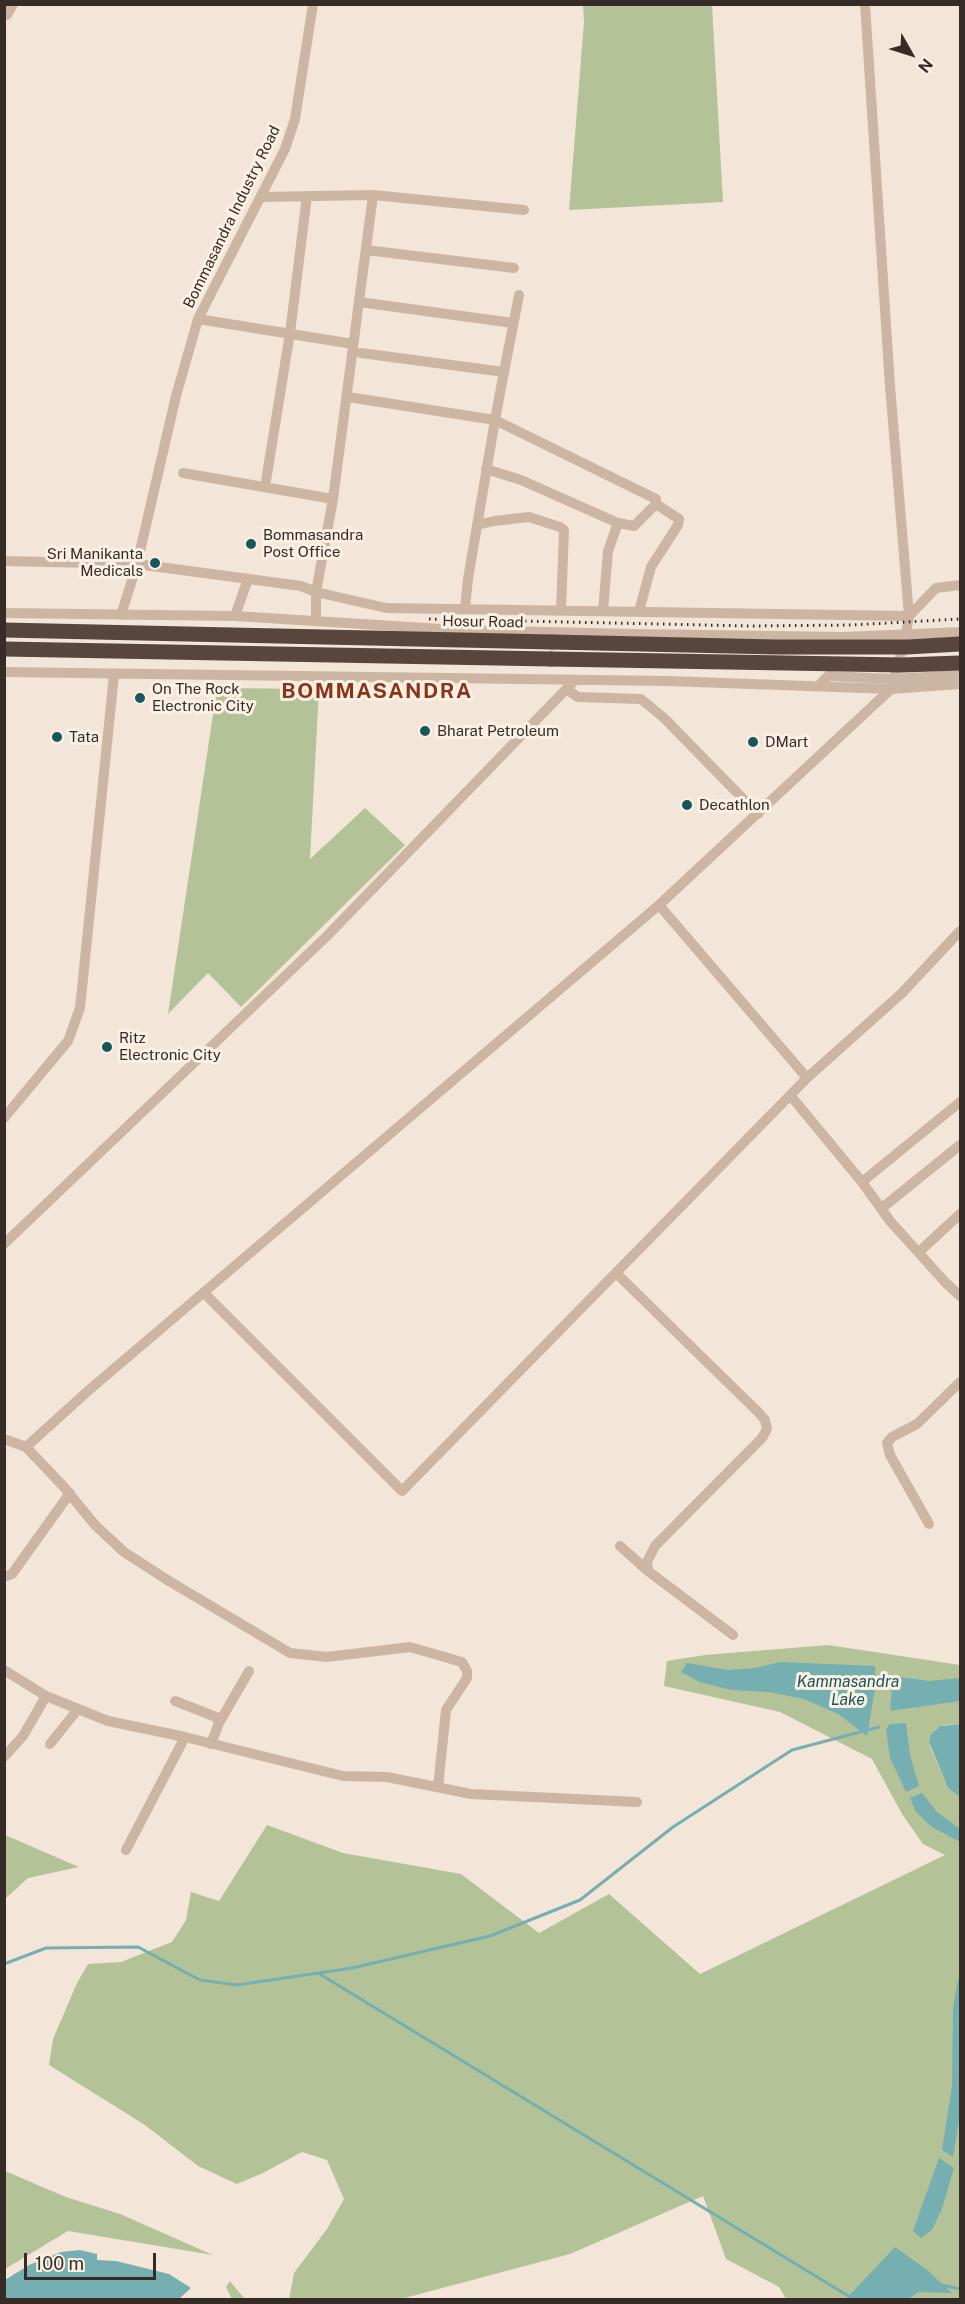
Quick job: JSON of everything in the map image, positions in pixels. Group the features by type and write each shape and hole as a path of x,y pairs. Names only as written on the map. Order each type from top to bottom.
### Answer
{"highway":[{"name":"Hosur Road","path":"4,630 848,647 960,644"},
{"path":"4,649 903,665 960,663"}],"street":[{"path":"4,15 7,15 13,4"},
{"name":"Bommasandra Industry Road","path":"121,615 137,564 176,396 198,319 285,149 295,119 313,4"},
{"path":"26,1448 89,1390 658,905 758,814 892,684 909,616 890,386 865,4"},
{"path":"261,197 373,195 524,210"},
{"path":"316,621 316,592 348,397 373,195"},
{"path":"265,487 290,333 307,196"},
{"path":"366,250 514,268"},
{"path":"465,608 486,469 519,295"},
{"path":"359,302 513,323"},
{"path":"198,319 354,344"},
{"path":"361,353 504,372"},
{"path":"348,397 495,420 656,499 656,504 679,519 678,525 651,567 639,612"},
{"path":"486,469 521,480 618,523 634,526 656,504"},
{"path":"183,473 333,499"},
{"path":"477,525 529,517 564,530 561,610"},
{"path":"603,611 608,550 618,523"},
{"path":"4,561 137,564 301,586 316,592 386,608 909,616 936,588 960,585"},
{"path":"235,616 248,579"},
{"path":"384,625 386,608"},
{"path":"4,613 235,616 457,630 843,638 960,632"},
{"path":"840,676 843,638"},
{"path":"7,673 575,680 817,687 960,684"},
{"path":"4,1118 68,1041 80,1008 114,675"},
{"path":"817,687 828,676 892,684 960,675"},
{"path":"4,1244 326,937 575,680"},
{"path":"566,689 578,697 641,699 664,718 758,814"},
{"path":"658,905 807,1078"},
{"path":"204,1293 402,1491 807,1078 902,993 958,938"},
{"path":"790,1095 862,1182 890,1221 960,1296"},
{"path":"862,1182 960,1102"},
{"path":"882,1208 960,1145"},
{"path":"919,1252 960,1214"},
{"path":"616,1273 759,1413 765,1420 767,1429 762,1438 655,1546 647,1562 648,1571"},
{"path":"929,1524 890,1455 888,1443 892,1437 917,1424 960,1382"},
{"path":"7,1444 26,1448 70,1493 95,1526 124,1552 290,1653 327,1657 410,1647 462,1662 467,1671 467,1678 446,1710 438,1787"},
{"path":"4,1577 12,1574 70,1493"},
{"path":"620,1546 648,1571 733,1635"},
{"path":"4,1670 46,1696 108,1721 343,1776 387,1777 471,1794 636,1802"},
{"path":"211,1744 219,1723 249,1671"},
{"path":"4,1757 23,1736 46,1696"},
{"path":"175,1701 216,1717 219,1723"},
{"path":"50,1744 78,1709"},
{"path":"126,1850 184,1737"}],"green space":[{"path":"583,5 712,5 723,202 569,210 584,22"},
{"path":"217,688 319,689 310,859 365,808 405,845 241,1007 208,973 168,1014"},
{"path":"828,1645 960,1665 960,1724 937,1728 930,1746 948,1788 960,1797 960,2299 786,2299 779,2287 726,2259 703,2196 570,2254 401,2299 289,2299 294,2273 327,2229 344,2199 327,2160 302,2152 237,2184 198,2166 145,2125 49,2065 53,2039 77,1983 88,1964 121,1962 172,1942 186,1920 191,1892 219,1901 267,1825 343,1853 461,1874 539,1933 609,1894 700,1974 945,1855 923,1844 902,1814 872,1759 780,1712 664,1686 667,1661 705,1655"},
{"path":"5,1835 79,1867 28,1878 5,1899"},
{"path":"5,2171 66,2197 120,2214 213,2255 68,2231 5,2269"},
{"path":"230,2281 245,2299 232,2299 226,2287"}],"water":[{"name":"Kammasandra Lake","path":"780,1662 875,1666 876,1683 867,1736 838,1714 804,1699 769,1692 731,1690 700,1682 681,1672 687,1663 728,1670 755,1668"},
{"name":"Kammasandra Lake","path":"893,1676 929,1681 960,1678 960,1701 890,1711"},
{"name":"Kammasandra Lake","path":"906,1723 910,1755 919,1786 906,1792 890,1758 886,1729 890,1724"},
{"name":"Kammasandra Lake","path":"960,1724 960,1797 948,1788 929,1742 931,1734 940,1726"},
{"path":"922,1793 937,1812 960,1829 960,1842 932,1827 916,1812 910,1798"},
{"path":"958,1979 960,1979 960,2114 953,2157 942,2150 952,2086 953,2009"},
{"path":"939,2158 954,2168 942,2209 932,2230 921,2238 913,2231"},
{"path":"895,2247 926,2269 952,2293 918,2292 908,2299 846,2299"},
{"path":"80,2250 97,2254 97,2260 116,2261 169,2274 191,2288 179,2299 5,2299 5,2280 29,2265 61,2252"}],"waterway":[{"path":"4,1964 46,1948 138,1947 200,1980 237,1985 352,1968 490,1936 580,1900 673,1827 792,1750 879,1727"},
{"path":"318,1973 855,2300"},
{"path":"942,2285 960,2289"}],"railway":[{"path":"429,619 751,626 851,625 960,619"}],"place":[{"name":"Bommasandra Post Office","path":"251,544"},
{"name":"Sri Manikanta Medicals","path":"155,563"},
{"name":"On The Rock Electronic City","path":"140,698"},
{"name":"Bharat Petroleum","path":"425,731"},
{"name":"Tata","path":"57,737"},
{"name":"DMart","path":"753,742"},
{"name":"Decathlon","path":"687,805"},
{"name":"Ritz Electronic City","path":"107,1047"}],"district":[{"name":"BOMMASANDRA","path":"377,692"}]}
